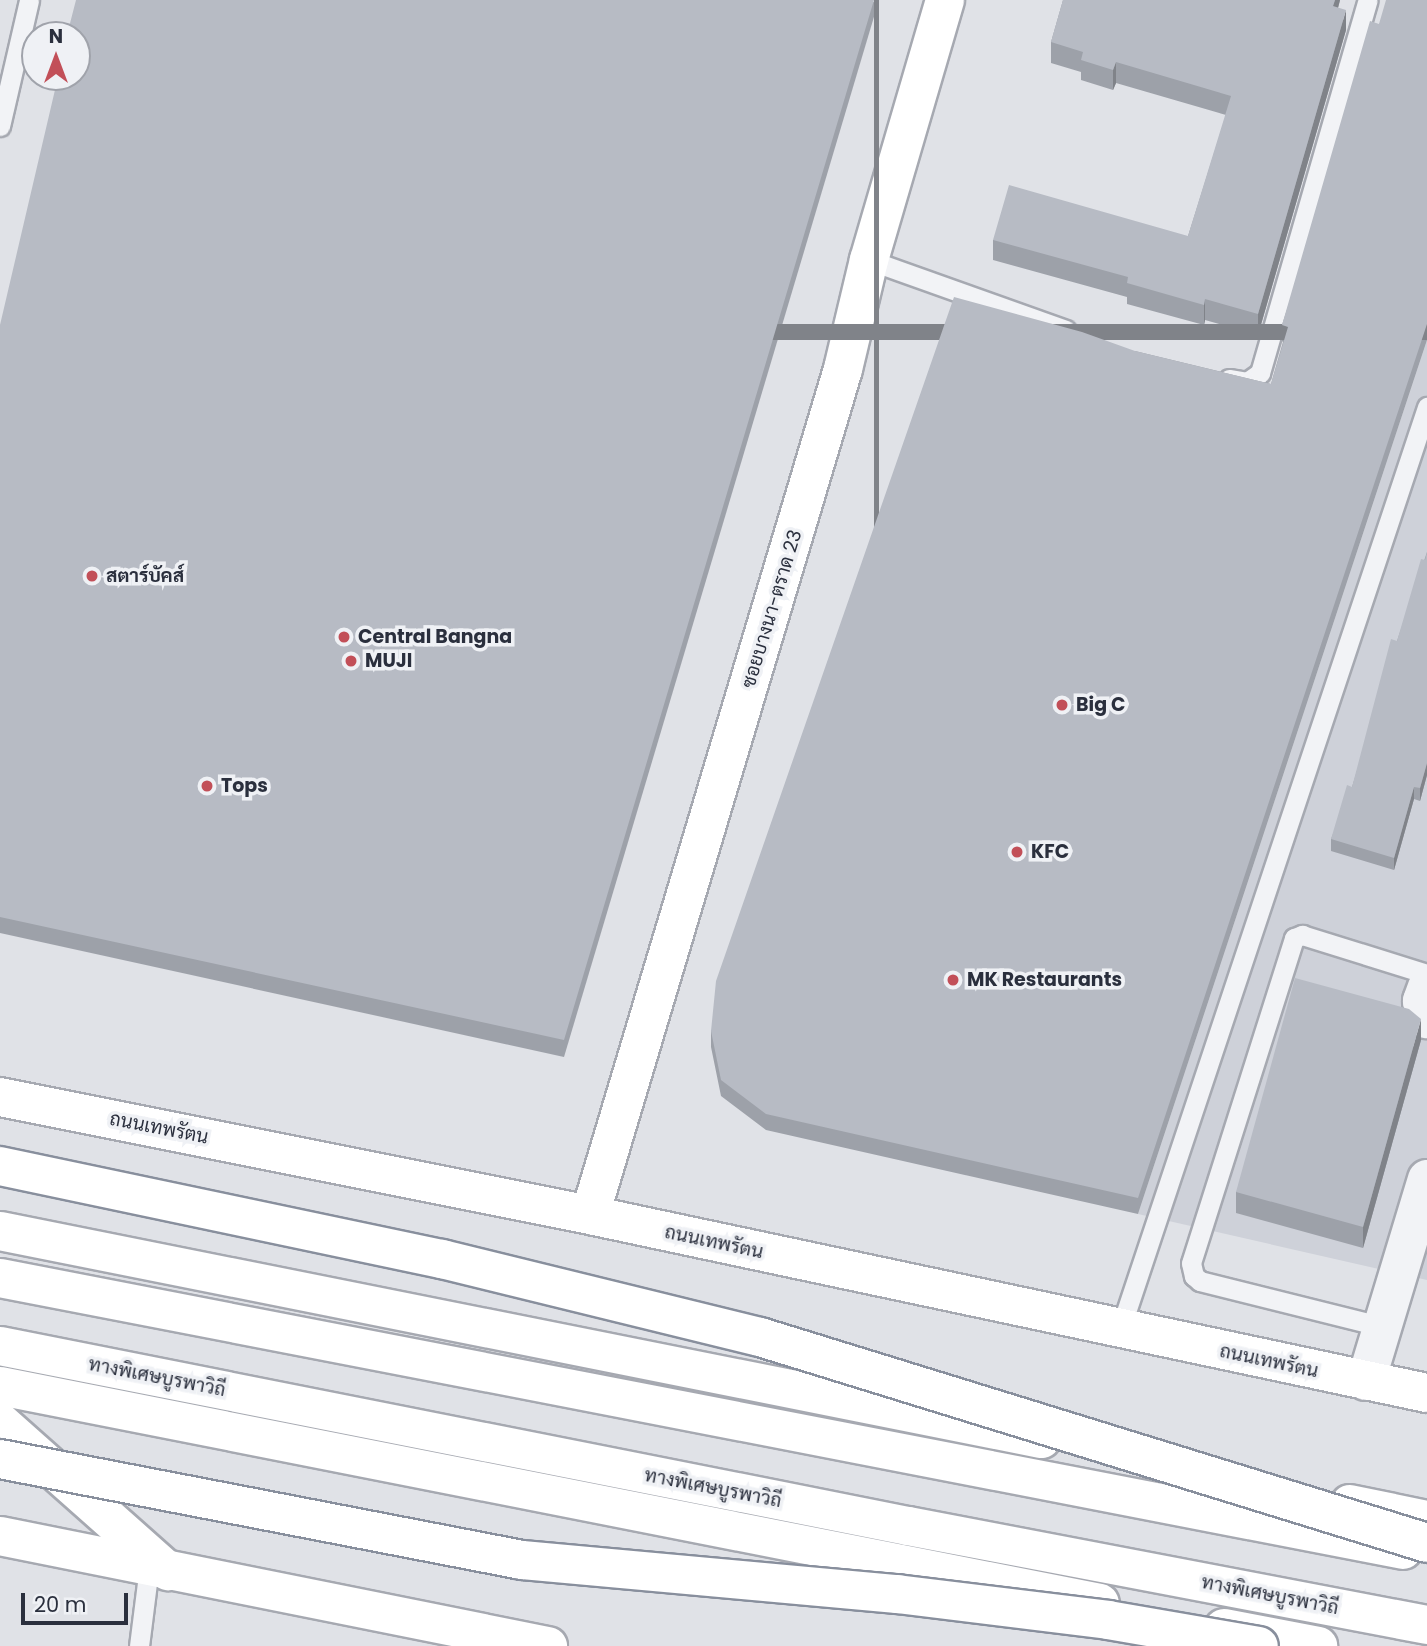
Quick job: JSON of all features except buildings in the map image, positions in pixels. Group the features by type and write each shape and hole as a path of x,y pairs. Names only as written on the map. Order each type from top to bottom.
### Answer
{"main road":[{"name":"ซอยบางนา-ตราด 23","path":"590,1216 839,382 869,260 945,0"},
{"name":"ถนนเทพรัตน","path":"0,1097 590,1216 1427,1393"},
{"path":"0,1166 442,1259 760,1337 1427,1543"},
{"path":"0,1231 904,1410 1427,1520"},
{"path":"0,1278 1427,1555"},
{"name":"ทางพิเศษบูรพาวิถี","path":"0,1346 894,1524 1427,1625"},
{"path":"0,1386 1318,1646"},
{"path":"0,1422 158,1569"},
{"path":"0,1459 522,1560 897,1594 1108,1620 1259,1646"},
{"path":"0,1536 548,1646"}],"street":[{"path":"1427,987 1422,1007 1427,1019"},
{"path":"1366,1381 1427,1178"}],"lane":[{"path":"0,126 29,0"},
{"path":"1216,376 1247,382 1260,373 1368,0"},
{"path":"869,260 1086,337"},
{"path":"1120,1329 1427,407"},
{"path":"1384,1327 1200,1281 1194,1276 1191,1263 1294,938 1302,935 1427,974"},
{"path":"139,1646 158,1569"}],"shaded area":[{"path":"1427,340 1427,1280 1138,1214"}],"place":[{"name":"สตาร์บัคส์","path":"92,576"},
{"name":"Central Bangna","path":"344,637"},
{"name":"MUJI","path":"351,661"},
{"name":"Big C","path":"1062,705"},
{"name":"Tops","path":"207,786"},
{"name":"KFC","path":"1017,852"},
{"name":"MK Restaurants","path":"953,980"}]}
